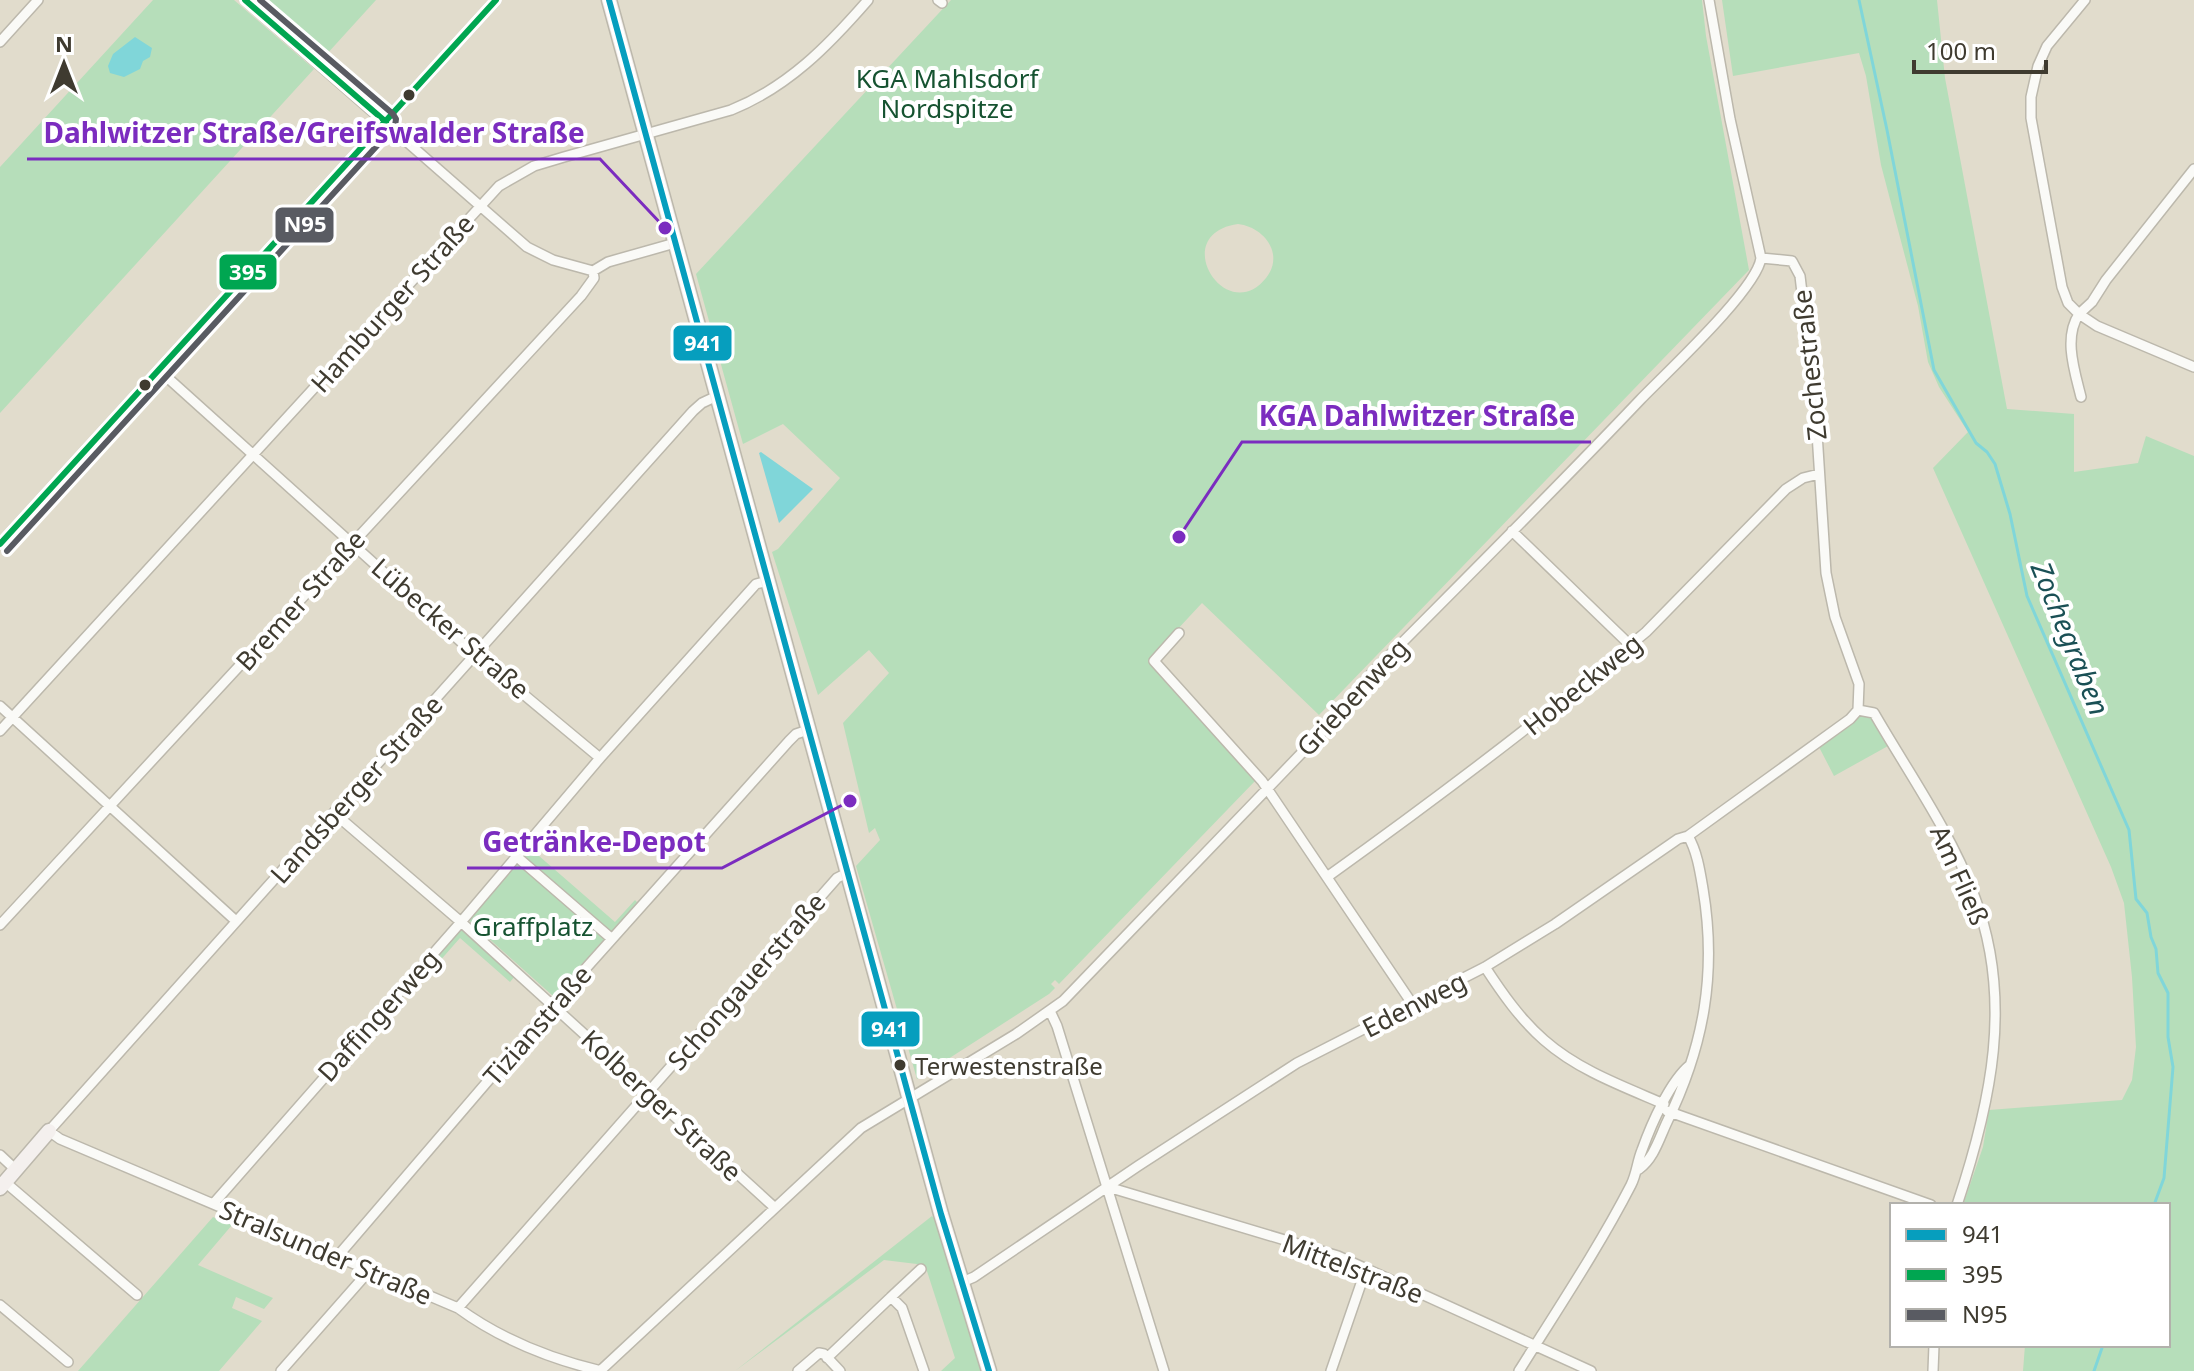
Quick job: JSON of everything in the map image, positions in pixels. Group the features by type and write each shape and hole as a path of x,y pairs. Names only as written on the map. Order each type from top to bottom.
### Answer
{"main road":[{"path":"609,0 960,1283 989,1371"},
{"name":"Landsberger Straße","path":"3,1185 49,1131"}],"street":[{"path":"0,42 38,0"},
{"path":"245,0 527,247 553,260 593,271 608,262 675,243"},
{"path":"0,544 496,0"},
{"name":"Hamburger Straße","path":"0,731 499,186 534,166 731,110 760,98 803,67 868,0"},
{"path":"1709,0 1730,119 1761,258"},
{"path":"2085,0 2047,46 2035,75 2031,108 2062,287 2068,303 2097,326 2194,367"},
{"path":"2081,397 2072,351 2073,331 2079,314 2092,302 2194,169"},
{"name":"Zochestraße","path":"1761,258 1787,259 1798,269 1815,402 1826,573 1835,617 1859,684 1858,710"},
{"name":"Griebenweg","path":"910,1100 1050,1011 1160,902 1344,709 1368,677 1574,471 1698,341 1754,278 1761,258"},
{"name":"Bremer Straße","path":"0,925 581,296 594,278 593,271"},
{"name":"Lübecker Straße","path":"159,370 477,654 600,758"},
{"name":"Landsberger Straße","path":"49,1131 693,411 717,396"},
{"name":"Hobeckweg","path":"1327,877 1528,729 1630,645 1786,489 1803,478 1819,474"},
{"path":"1512,531 1630,645"},
{"name":"Daffingerweg","path":"214,1203 461,922 600,758 756,584 768,581"},
{"path":"1179,633 1154,661 1237,750 1413,1005"},
{"path":"0,706 236,921"},
{"name":"Edenweg","path":"960,1283 972,1279 1297,1063 1485,967 1613,885 1678,839 1688,836 1850,719 1858,710"},
{"name":"Am Fließ","path":"1858,710 1874,713 1945,836 1973,892 1986,928 1995,1012 1993,1066 1979,1135 1958,1203"},
{"name":"Tizianstraße","path":"337,1257 553,1005 789,741 796,734 808,730"},
{"name":"Kolberger Straße","path":"334,813 461,922 774,1207"},
{"path":"1519,1371 1618,1210 1639,1169 1651,1157 1688,1077 1705,1017 1709,963 1705,904 1693,845 1688,836"},
{"path":"516,856 612,939"},
{"name":"Schongauerstraße","path":"458,1308 837,878 847,873"},
{"path":"1485,967 1517,1011 1549,1044 1580,1066 1672,1113 1925,1203"},
{"path":"1050,1011 1055,1018 1164,1371"},
{"path":"1639,1169 1640,1154 1679,1073 1690,1065"},
{"path":"601,1371 861,1128 910,1100"},
{"name":"Stralsunder Straße","path":"49,1131 60,1139 458,1308 485,1328 572,1364 601,1371"},
{"path":"0,1155 16,1170"},
{"path":"3,1185 137,1295"},
{"name":"Mittelstraße","path":"1108,1187 1308,1246 1591,1371"},
{"path":"827,1358 921,1269"},
{"path":"1331,1371 1366,1269"},
{"path":"281,1371 366,1271"},
{"path":"891,1297 902,1308 924,1371"},
{"path":"0,1305 68,1362"},
{"path":"1933,1371 1934,1347"},
{"path":"798,1371 819,1353 840,1371"}],"green space":[{"path":"153,0 234,0 314,69 0,413 0,167"},
{"path":"257,0 376,0 326,55 318,53"},
{"name":"KGA Mahlsdorf Nordspitze","path":"951,0 1702,0 1749,270 1319,715 1202,603 1148,661 1185,698 1256,780 1059,984 1055,980 1051,984 1055,988 1049,994 917,1079 856,866 880,840 875,828 869,833 843,723 889,673 869,650 818,695 772,552 840,478 783,424 743,444 696,274","holes":["1238,224 1247,226 1269,243 1273,260 1266,278 1250,290 1235,292 1221,286 1210,274 1205,259 1207,244 1217,231"]},
{"path":"1722,0 1937,0 1945,78 2007,409 2074,414 2074,472 2138,463 2146,436 2194,456 2194,1371 2023,1371 2025,1347 2170,1347 2170,1203 1964,1203 1983,1147 1989,1110 2122,1100 2132,1080 2136,1047 2124,903 2111,867 1933,468 1968,432 1939,387 1928,362 1918,306 1881,165 1866,76 1859,53 1733,76"},
{"path":"1863,714 1869,714 1888,746 1834,776 1819,747"},
{"path":"543,828 546,831 531,849 615,922 635,900 640,905 615,932 609,933 521,855"},
{"name":"Graffplatz","path":"516,863 605,938 605,943 558,997 553,996 467,919"},
{"path":"461,929 515,976 510,982 460,938 423,980 418,975"},
{"path":"932,1216 937,1221 982,1371 941,1371 955,1358 925,1265 884,1260 735,1371"},
{"path":"213,1217 232,1225 198,1265 273,1298 264,1309 236,1297 232,1308 262,1321 219,1371 78,1371"}],"water":[{"path":"135,37 152,48 150,57 143,61 140,69 124,77 110,73 108,66 113,54"},
{"path":"759,453 813,489 779,523"}],"waterway":[{"name":"Zochegraben","path":"1859,0 1934,370 1976,443 1995,464 2010,514 2027,596 2129,830 2136,899 2147,913 2158,973 2168,993 2168,1037 2173,1067 2164,1178 2155,1203"},
{"name":"Zochegraben","path":"2094,1371 2102,1347"}],"transit line":[{"name":"395","path":"245,0 386,122"},
{"name":"N95","path":"7,551 395,126 393,114 260,0"},
{"name":"395","path":"0,544 496,0"},
{"name":"941","path":"609,0 941,1214 989,1371"}],"place":[{"name":"Dahlwitzer Straße/Greifswalder Straße","path":"665,228"},
{"name":"KGA Dahlwitzer Straße","path":"1179,537"},
{"name":"Getränke-Depot","path":"850,801"},
{"name":"Terwestenstraße","path":"900,1065"}]}
